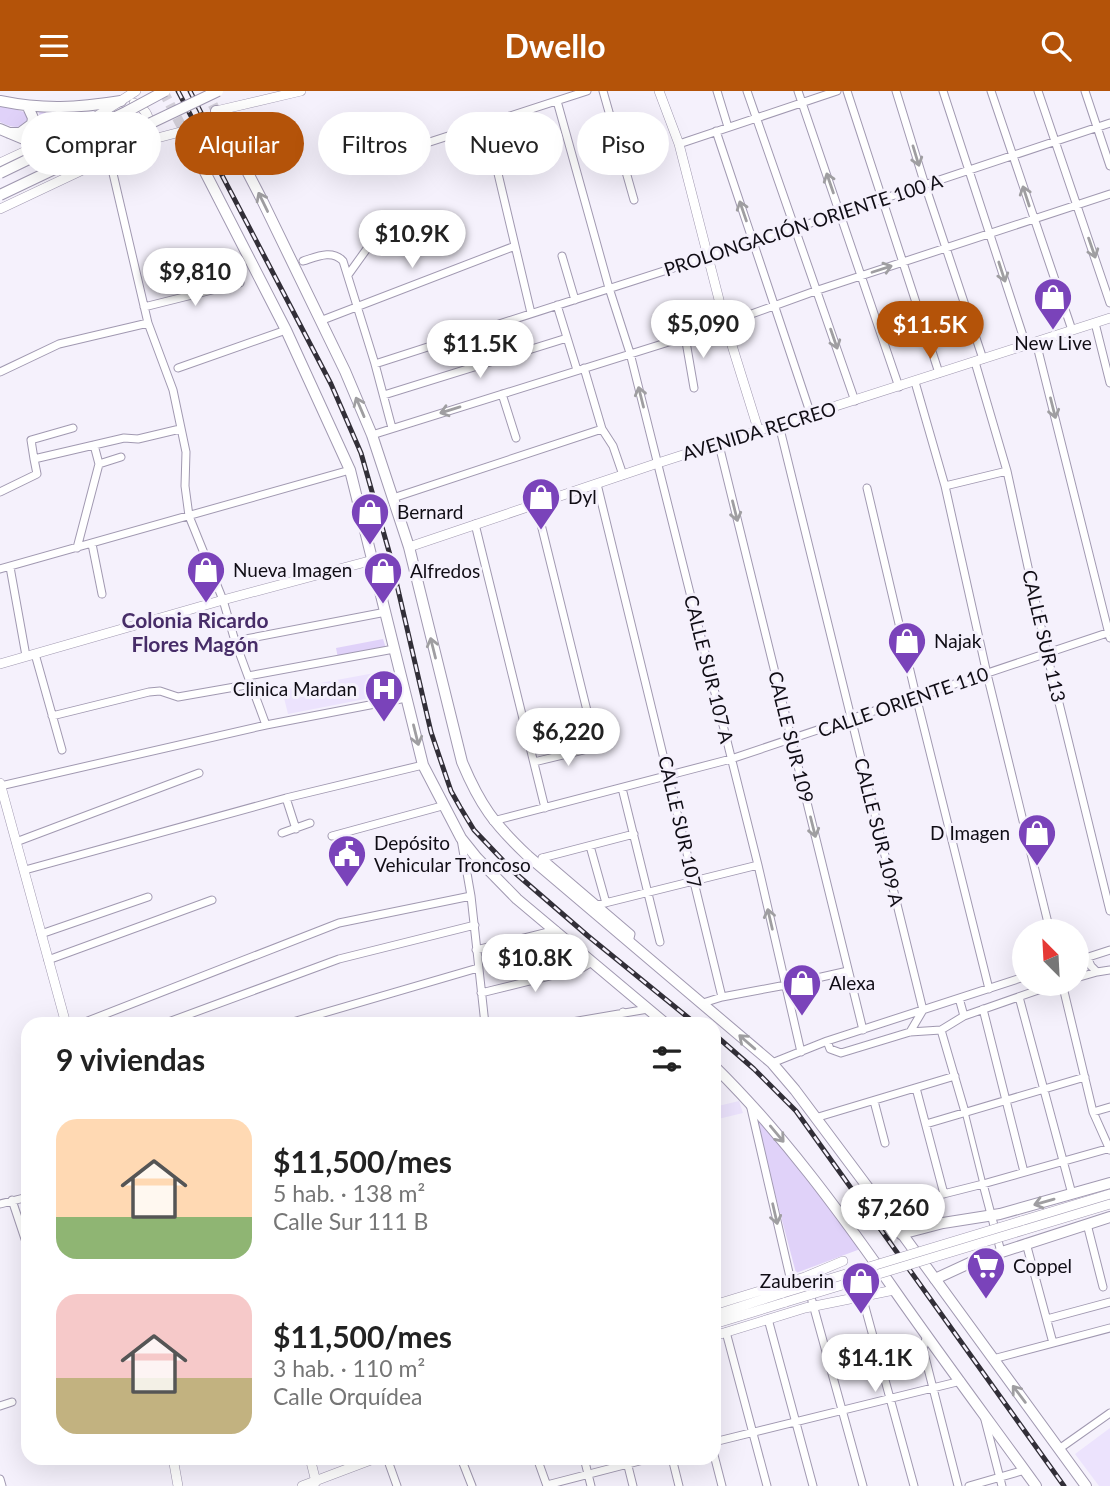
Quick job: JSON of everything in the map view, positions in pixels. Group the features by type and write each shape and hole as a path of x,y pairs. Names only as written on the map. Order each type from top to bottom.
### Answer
{"main road":[{"path":"0,173 165,91"},
{"path":"0,195 218,91"},
{"path":"0,101 28,107 61,109 121,101"},
{"path":"4,131 20,132 32,124 33,118 28,107"},
{"path":"216,111 345,371 372,435 409,547 462,762 472,786 493,822 719,1017"},
{"path":"4,131 21,138"},
{"path":"207,175 286,330 350,470 423,765 442,806 461,838 517,899 658,1017"},
{"path":"721,1019 772,1063 815,1118 1086,1486"},
{"path":"721,1073 749,1100 868,1250 984,1416 1037,1486"},
{"path":"901,1234 943,1223 995,1215 1110,1183"},
{"path":"995,1215 1013,1247"},
{"path":"934,1279 1013,1247 1110,1217"}],"street":[{"path":"104,112 136,91"},
{"path":"216,111 301,91"},
{"path":"522,112 586,91"},
{"path":"603,91 634,200"},
{"path":"659,91 679,144 725,323 759,432"},
{"path":"717,91 729,127"},
{"path":"747,91 855,401"},
{"path":"798,91 899,387"},
{"path":"679,144 837,91"},
{"path":"846,91 939,373"},
{"name":"CALLE SUR 113","path":"896,91 979,360 1110,911"},
{"path":"943,91 1026,345"},
{"path":"991,91 1072,330"},
{"path":"1038,91 1110,303"},
{"path":"1085,91 1110,166"},
{"path":"121,101 138,105 144,112"},
{"name":"CALLE SUR 107 A","path":"557,101 630,353 758,865 801,1052"},
{"name":"PROLONGACIÓN ORIENTE 100 A","path":"375,364 754,242 1110,123"},
{"path":"716,131 811,415"},
{"path":"0,163 21,153"},
{"path":"0,209 72,175"},
{"path":"113,175 148,323 168,373 186,452 184,486 189,516 223,600 266,725"},
{"path":"498,175 531,313"},
{"path":"372,435 725,323 1110,194"},
{"path":"348,275 371,243 434,215"},
{"path":"320,321 515,246"},
{"path":"303,261 323,255 338,256 348,275 393,428"},
{"path":"562,256 575,300"},
{"path":"144,307 240,283"},
{"path":"557,305 602,429 613,446 624,475"},
{"name":"AVENIDA RECREO","path":"409,547 658,463 1110,318"},
{"path":"0,372 59,344 148,323"},
{"path":"1094,323 1110,383"},
{"path":"178,368 286,330"},
{"path":"685,336 694,388"},
{"path":"384,395 567,338"},
{"path":"1036,342 1110,634"},
{"path":"915,382 945,486 987,674 1047,919"},
{"path":"502,394 516,438"},
{"name":"CALLE SUR 109 A","path":"779,425 923,1010"},
{"path":"0,492 37,474 31,440 73,428"},
{"path":"34,459 124,438 138,439 180,429"},
{"path":"393,498 602,429"},
{"path":"77,548 99,464 94,445"},
{"name":"CALLE SUR 109","path":"719,445 863,1030"},
{"path":"99,464 121,457"},
{"path":"0,569 350,470"},
{"path":"945,486 1007,471"},
{"name":"CALLE SUR 107","path":"597,484 722,997"},
{"path":"867,488 915,697 989,989"},
{"path":"534,762 596,747 536,503"},
{"path":"475,524 545,808"},
{"path":"92,544 102,594"},
{"path":"0,664 223,600 373,561"},
{"path":"10,567 31,655 61,750"},
{"path":"235,641 386,612"},
{"name":"CALLE ORIENTE 110","path":"493,822 731,759 1110,634"},
{"path":"248,676 394,649"},
{"path":"52,716 149,691 160,691 178,697 252,684"},
{"path":"64,1017 0,785 266,725 406,698"},
{"path":"25,870 286,798 423,765"},
{"path":"16,842 199,773"},
{"path":"622,788 660,942"},
{"path":"286,798 296,828"},
{"path":"332,836 442,806"},
{"path":"282,833 310,823"},
{"path":"629,942 631,934 597,905 565,884 542,858 634,834"},
{"path":"461,838 475,925 484,1017"},
{"path":"590,846 606,903"},
{"path":"597,905 758,865"},
{"path":"98,1017 339,923 471,896"},
{"path":"41,934 148,897"},
{"path":"48,960 212,900"},
{"path":"182,1017 339,959 475,925"},
{"path":"476,950 556,930"},
{"path":"1089,956 1110,950"},
{"path":"481,993 582,968 592,962"},
{"path":"1089,962 1097,972"},
{"path":"309,1017 478,968"},
{"path":"1089,974 1110,970"},
{"path":"703,1003 848,971"},
{"path":"772,1063 827,1041 1012,981"},
{"path":"884,1209 1110,1149 1093,1112 1063,996"},
{"path":"827,1041 830,1049 841,1053 910,1032 941,1030 964,1016 1019,997 1072,1194"},
{"path":"959,998 964,1016"},
{"path":"600,1017 649,1009"},
{"path":"983,1009 1024,1172"},
{"path":"910,1032 923,1010"},
{"path":"623,1012 624,1017"},
{"path":"941,1030 995,1215 1001,1252"},
{"path":"815,1118 955,1076"},
{"path":"926,1124 1085,1077"},
{"path":"916,1088 944,1194"},
{"path":"749,1100 797,1278 810,1306 843,1410 863,1486"},
{"path":"874,1101 885,1143"},
{"path":"1093,1112 1110,1107"},
{"path":"1023,1226 1110,1194"},
{"path":"0,1204 21,1198"},
{"path":"12,1201 21,1227"},
{"path":"721,1313 1023,1226 1110,1204"},
{"path":"1087,1224 1104,1287"},
{"path":"1026,1243 1054,1343"},
{"path":"721,1303 843,1261"},
{"path":"826,1268 836,1300"},
{"path":"816,1272 825,1303"},
{"path":"721,1334 810,1306 894,1290"},
{"path":"862,1296 914,1486"},
{"path":"721,1321 784,1297"},
{"path":"1047,1318 1110,1302"},
{"path":"768,1319 813,1486"},
{"path":"993,1359 1110,1328"},
{"path":"726,1332 767,1486"},
{"path":"927,1335 923,1349 958,1486"},
{"path":"721,1440 961,1381"},
{"path":"0,1406 12,1402"},
{"path":"1059,1449 1110,1413"},
{"path":"984,1416 1001,1482"},
{"path":"174,1465 178,1486"},
{"path":"313,1465 321,1482"},
{"path":"302,1486 321,1482 360,1465"},
{"path":"390,1465 397,1486"},
{"path":"464,1465 472,1486"},
{"path":"540,1465 547,1485 613,1465"},
{"path":"586,1465 591,1486"},
{"path":"627,1465 633,1486"},
{"path":"674,1465 679,1486"},
{"path":"717,1465 722,1486"},
{"path":"969,1486 1001,1482 1025,1471"},
{"path":"0,1479 2,1486"}],"shaded area":[{"path":"0,104 24,112 21,112 21,126 15,127 0,122"},
{"path":"383,639 386,648 338,658 336,648"},
{"path":"391,670 396,693 288,714 282,690"},
{"path":"739,1101 743,1113 721,1118 721,1105"},
{"path":"752,1107 863,1248 796,1273"},
{"path":"1110,1428 1110,1486 1099,1486 1075,1454"}],"tunnel":[{"path":"163,91 175,114"},
{"path":"206,91 216,111"}],"railway":[{"path":"178,91 331,384 361,453 390,555 431,732 451,791 474,830 514,872 687,1017"},
{"path":"190,91 201,112"},
{"path":"721,1040 796,1111 1064,1486"}],"place":[{"name":"New Live","path":"1053,331"},
{"name":"Dyl","path":"541,531"},
{"name":"Bernard","path":"370,546"},
{"name":"Nueva Imagen","path":"206,604"},
{"name":"Alfredos","path":"383,605"},
{"name":"Najak","path":"907,675"},
{"name":"Clinica Mardan","path":"384,723"},
{"name":"D Imagen","path":"1037,867"},
{"name":"Depósito Vehicular Troncoso","path":"347,888"},
{"name":"Alexa","path":"802,1017"},
{"name":"Coppel","path":"986,1300"},
{"name":"Zauberin","path":"861,1315"}],"district":[{"name":"Colonia Ricardo Flores Magón","path":"195,633"}]}
